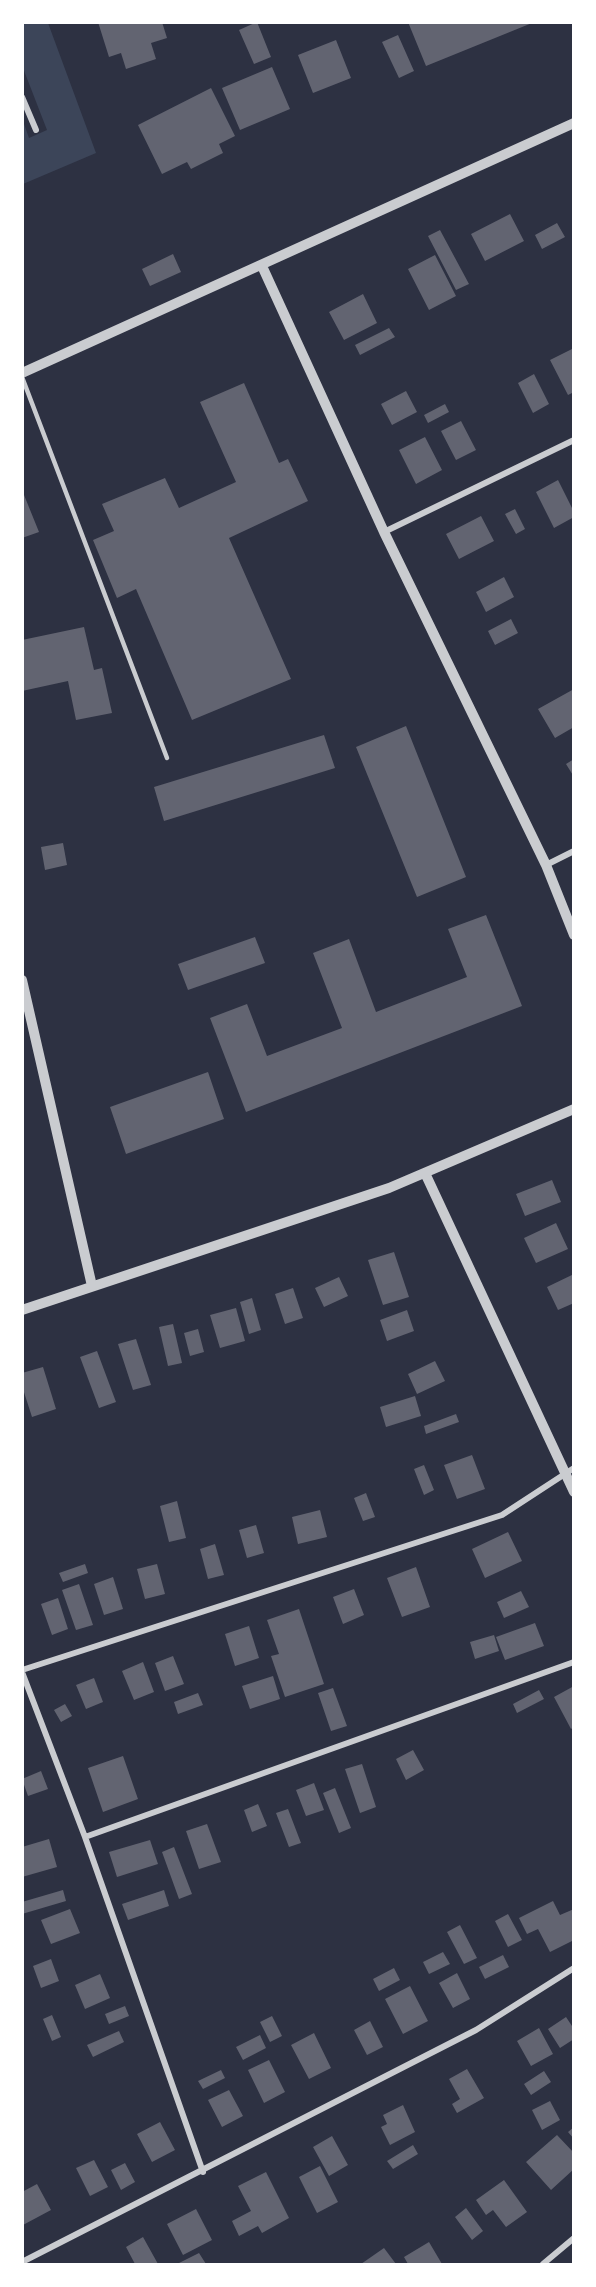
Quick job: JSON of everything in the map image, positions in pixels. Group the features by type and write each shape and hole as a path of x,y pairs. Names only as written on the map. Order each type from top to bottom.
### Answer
{"street":[{"path":"22,97 36,130"},
{"path":"22,375 573,123"},
{"path":"262,266 384,532 546,865 573,935"},
{"path":"384,532 573,440"},
{"path":"546,865 573,851"},
{"path":"22,980 92,1286"},
{"path":"22,1310 389,1188 573,1109"},
{"path":"425,1173 569,1471 573,1492"},
{"path":"203,2172 85,1837 22,1671 502,1515 569,1471"},
{"path":"85,1837 573,1662"},
{"path":"22,2262 203,2172 476,2030 573,1968"},
{"path":"543,2265 573,2238"}],"lane":[{"path":"22,375 167,758"}],"shaded area":[{"path":"22,23 48,23 96,153 23,184 23,121 29,138 47,130 23,68"}],"building":[{"path":"98,22 162,22 167,38 151,43 156,59 126,69 121,53 109,57"},
{"path":"257,22 271,57 254,64 239,30"},
{"path":"408,22 532,22 532,23 426,66"},
{"path":"398,35 414,71 399,78 382,42"},
{"path":"336,40 351,78 313,93 298,55"},
{"path":"272,67 290,109 240,130 222,88"},
{"path":"211,88 235,136 219,144 223,153 191,169 187,162 162,174 138,125"},
{"path":"510,214 524,241 485,261 471,234"},
{"path":"557,223 565,237 542,249 535,235"},
{"path":"440,230 469,284 456,290 428,236"},
{"path":"173,254 181,272 150,286 142,269"},
{"path":"435,255 456,296 429,310 408,269"},
{"path":"363,294 377,323 344,340 329,312"},
{"path":"389,328 395,337 360,355 355,345"},
{"path":"574,348 574,392 568,395 550,360"},
{"path":"534,374 549,404 533,413 518,383"},
{"path":"244,383 279,463 288,459 308,501 229,538 291,679 192,720 136,589 117,598 93,540 114,531 102,504 165,478 179,508 236,482 200,402"},
{"path":"406,391 417,412 392,425 381,404"},
{"path":"445,404 449,412 428,423 424,415"},
{"path":"461,421 476,450 456,460 441,431"},
{"path":"425,437 442,470 416,484 399,450"},
{"path":"558,480 574,512 574,517 554,528 536,492"},
{"path":"22,490 39,532 22,538"},
{"path":"515,509 525,529 516,534 505,514"},
{"path":"481,516 494,541 459,559 446,534"},
{"path":"504,577 514,597 486,612 476,592"},
{"path":"511,619 518,633 495,645 488,631"},
{"path":"84,627 94,670 102,668 112,713 76,720 68,681 22,691 22,640"},
{"path":"574,689 574,727 555,738 538,709"},
{"path":"406,726 466,877 417,897 356,747"},
{"path":"324,735 335,768 164,821 154,787"},
{"path":"574,759 574,777 566,764"},
{"path":"63,843 67,865 45,870 41,847"},
{"path":"486,915 522,1006 246,1112 210,1018 247,1004 267,1056 342,1028 313,953 349,939 376,1012 467,977 448,929"},
{"path":"255,937 265,963 188,990 178,964"},
{"path":"208,1072 224,1119 126,1154 110,1107"},
{"path":"552,1180 561,1202 525,1216 516,1194"},
{"path":"556,1223 568,1249 536,1263 524,1238"},
{"path":"394,1252 409,1297 383,1305 368,1260"},
{"path":"574,1274 574,1303 558,1310 547,1287"},
{"path":"339,1277 348,1296 324,1307 315,1288"},
{"path":"293,1288 303,1318 285,1324 275,1294"},
{"path":"252,1298 261,1330 249,1334 240,1302"},
{"path":"236,1308 245,1341 220,1348 210,1315"},
{"path":"407,1310 414,1331 387,1341 380,1320"},
{"path":"173,1324 182,1363 168,1366 159,1327"},
{"path":"198,1329 204,1352 190,1356 184,1333"},
{"path":"136,1339 151,1385 133,1390 118,1344"},
{"path":"97,1351 116,1402 99,1408 80,1357"},
{"path":"435,1361 445,1381 417,1394 408,1374"},
{"path":"43,1367 56,1409 32,1417 22,1386 22,1373"},
{"path":"415,1396 421,1416 386,1427 380,1407"},
{"path":"456,1414 459,1422 426,1434 424,1426"},
{"path":"472,1455 485,1489 457,1499 444,1465"},
{"path":"424,1465 434,1490 424,1495 414,1469"},
{"path":"366,1493 375,1517 363,1521 354,1498"},
{"path":"177,1501 186,1538 169,1542 160,1506"},
{"path":"320,1510 327,1537 298,1544 292,1517"},
{"path":"256,1525 264,1553 247,1558 239,1530"},
{"path":"508,1532 522,1561 485,1578 472,1549"},
{"path":"215,1544 224,1575 208,1579 200,1549"},
{"path":"85,1564 88,1573 63,1582 59,1573"},
{"path":"157,1564 165,1594 145,1599 137,1569"},
{"path":"416,1567 430,1607 402,1617 387,1578"},
{"path":"113,1577 123,1609 104,1615 94,1584"},
{"path":"79,1584 93,1625 76,1630 62,1590"},
{"path":"354,1589 364,1615 343,1624 333,1597"},
{"path":"521,1591 529,1607 504,1618 497,1602"},
{"path":"58,1598 68,1629 52,1635 41,1604"},
{"path":"299,1609 324,1684 285,1697 271,1656 279,1654 267,1620"},
{"path":"535,1623 544,1646 505,1660 496,1637"},
{"path":"249,1626 259,1658 235,1666 225,1634"},
{"path":"494,1635 499,1651 475,1659 470,1642"},
{"path":"173,1656 184,1684 165,1691 155,1663"},
{"path":"143,1662 154,1692 134,1700 122,1671"},
{"path":"273,1676 280,1699 250,1709 242,1686"},
{"path":"94,1678 103,1702 86,1709 76,1685"},
{"path":"574,1686 574,1727 571,1729 554,1697"},
{"path":"333,1688 347,1726 331,1731 318,1693"},
{"path":"539,1690 544,1699 517,1713 513,1704"},
{"path":"198,1693 203,1705 178,1714 174,1702"},
{"path":"65,1704 72,1716 61,1722 54,1710"},
{"path":"413,1750 424,1770 406,1780 396,1759"},
{"path":"123,1756 138,1799 103,1812 88,1768"},
{"path":"362,1764 376,1807 360,1813 345,1769"},
{"path":"41,1771 48,1789 28,1796 22,1779"},
{"path":"314,1783 324,1810 306,1816 296,1790"},
{"path":"335,1788 351,1828 339,1833 323,1793"},
{"path":"258,1804 267,1826 252,1832 244,1810"},
{"path":"288,1809 301,1843 289,1847 276,1813"},
{"path":"207,1824 221,1862 199,1869 186,1831"},
{"path":"49,1839 57,1867 22,1877 22,1847"},
{"path":"150,1840 158,1864 117,1877 109,1852"},
{"path":"174,1847 192,1894 179,1899 162,1852"},
{"path":"63,1890 66,1901 22,1914 22,1902"},
{"path":"164,1890 169,1906 128,1920 122,1904"},
{"path":"553,1901 560,1915 574,1909 574,1940 550,1952 538,1929 527,1934 519,1918"},
{"path":"70,1909 80,1933 51,1944 41,1920"},
{"path":"508,1914 522,1940 508,1947 495,1921"},
{"path":"460,1925 477,1958 464,1964 447,1932"},
{"path":"443,1952 450,1964 429,1974 423,1962"},
{"path":"503,1955 509,1967 485,1979 479,1967"},
{"path":"51,1959 59,1981 41,1988 33,1966"},
{"path":"394,1968 400,1980 379,1991 373,1979"},
{"path":"457,1973 470,1999 453,2008 439,1983"},
{"path":"100,1974 110,1998 85,2009 75,1985"},
{"path":"410,1986 428,2021 403,2034 385,1999"},
{"path":"125,2006 129,2016 109,2024 105,2014"},
{"path":"52,2015 61,2037 52,2041 43,2019"},
{"path":"272,2016 282,2036 270,2042 260,2022"},
{"path":"566,2017 574,2029 574,2039 560,2048 548,2029"},
{"path":"370,2021 383,2047 367,2055 354,2030"},
{"path":"539,2028 553,2054 531,2066 517,2041"},
{"path":"119,2031 124,2042 93,2057 87,2045"},
{"path":"314,2033 331,2068 309,2079 291,2045"},
{"path":"260,2035 266,2048 243,2060 236,2047"},
{"path":"269,2060 285,2092 264,2103 248,2070"},
{"path":"467,2069 484,2098 457,2113 452,2104 460,2099 449,2079"},
{"path":"221,2070 225,2078 203,2089 198,2081"},
{"path":"544,2071 551,2082 531,2095 524,2084"},
{"path":"229,2090 243,2116 222,2127 208,2100"},
{"path":"550,2101 560,2120 542,2130 532,2110"},
{"path":"403,2105 415,2132 390,2145 381,2127 387,2124 383,2115"},
{"path":"160,2122 175,2150 152,2162 137,2134"},
{"path":"574,2127 574,2139 568,2132"},
{"path":"557,2135 574,2153 574,2169 551,2190 526,2162"},
{"path":"332,2136 348,2165 329,2176 313,2147"},
{"path":"413,2145 418,2154 393,2169 387,2161"},
{"path":"94,2160 108,2187 90,2196 76,2168"},
{"path":"125,2163 135,2182 121,2190 111,2170"},
{"path":"320,2166 338,2202 317,2213 299,2177"},
{"path":"266,2172 289,2218 262,2233 258,2226 239,2236 232,2221 251,2211 238,2186"},
{"path":"504,2180 527,2212 506,2227 493,2210 486,2215 476,2200"},
{"path":"37,2184 51,2210 23,2225 22,2192"},
{"path":"466,2208 483,2231 472,2240 455,2217"},
{"path":"196,2209 212,2240 183,2255 167,2224"},
{"path":"143,2237 158,2264 135,2264 126,2247"},
{"path":"429,2242 442,2264 408,2264 404,2257"},
{"path":"384,2248 396,2264 361,2264"},
{"path":"199,2253 206,2264 177,2264"}]}
